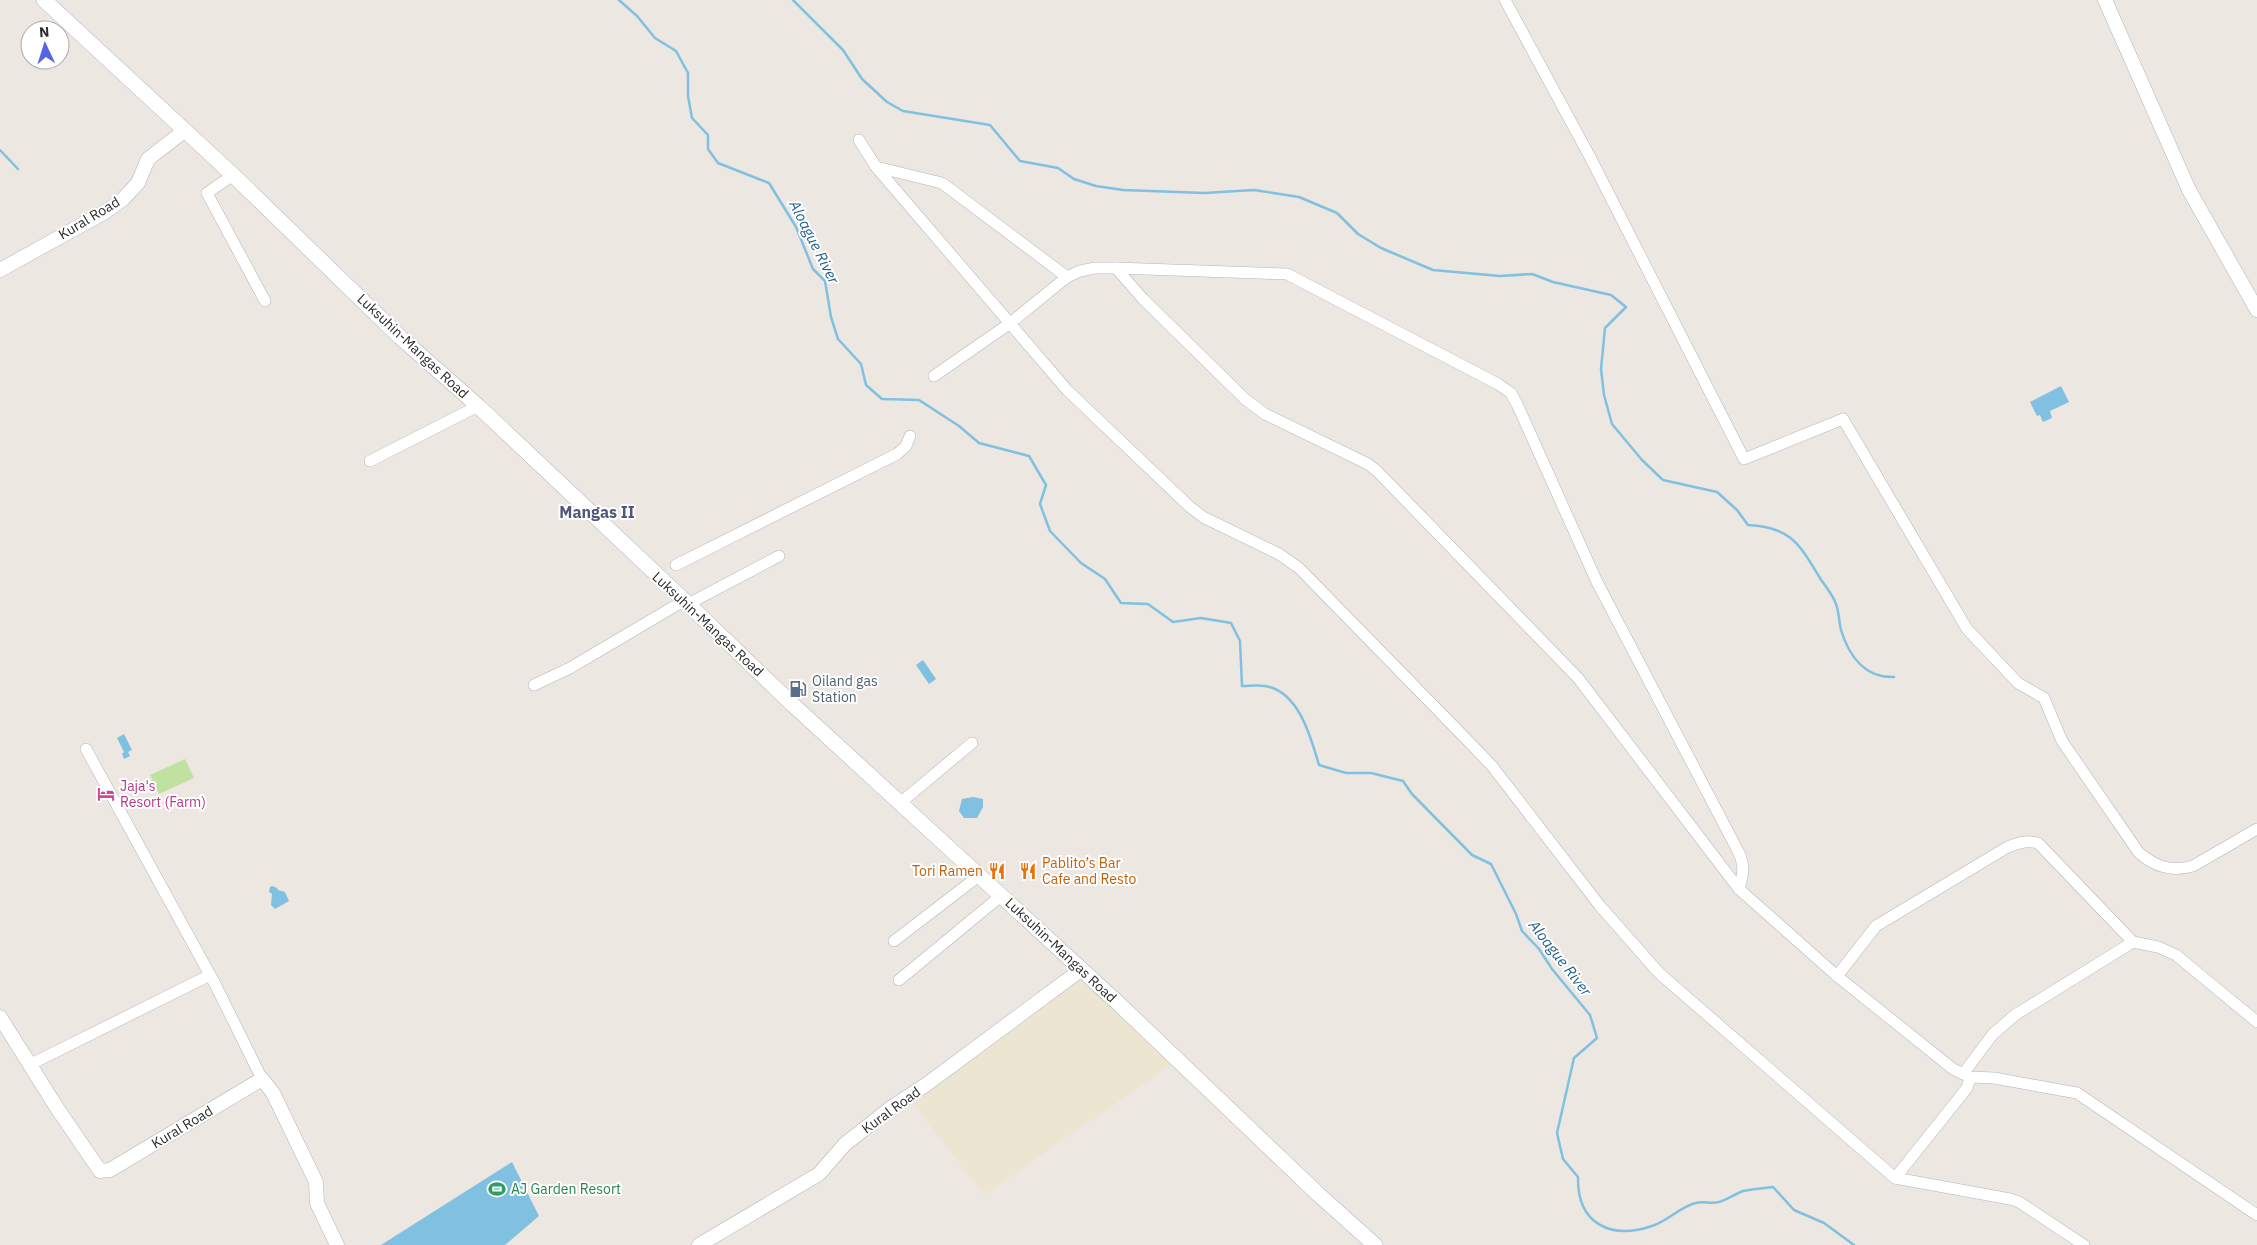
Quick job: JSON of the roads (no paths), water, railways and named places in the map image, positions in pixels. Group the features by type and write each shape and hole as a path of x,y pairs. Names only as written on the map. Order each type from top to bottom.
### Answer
{"main road":[{"name":"Luksuhin-Mangas Road","path":"44,0 233,175 400,337 478,406 899,804 980,875 1082,969 1375,1245"}],"street":[{"path":"1505,0 1590,157 1744,459 1842,419 1968,629 2018,683 2044,698 2062,741 2139,853 2151,862 2172,870 2194,866 2257,829"},
{"path":"2105,0 2189,190 2257,310"},
{"name":"Kural Road","path":"0,270 105,212 123,199 138,183 148,159 184,131"},
{"path":"859,140 876,167 1067,390 1202,517 1279,554 1299,568 1318,586 1492,766 1600,906 1659,973 1895,1178 2019,1202 2084,1245"},
{"path":"876,167 942,183 1067,277"},
{"path":"233,175 207,193 264,301"},
{"path":"934,376 1009,324 1067,277 1080,271 1095,268 1116,268 1286,274 1498,384 1511,393 1597,582 1739,853 1744,872 1739,889"},
{"path":"1116,268 1143,299 1245,399 1265,414 1368,464 1377,471 1578,678 1739,889 1837,976 1942,1062 1967,1076 1994,1078 2077,1093 2257,1215"},
{"path":"370,461 478,406"},
{"path":"656,574 897,454 906,446 910,436"},
{"path":"534,685 570,668 686,602 779,556"},
{"path":"899,804 972,743"},
{"path":"86,749 210,975 262,1080 272,1093 316,1182 317,1203 338,1245"},
{"path":"1837,976 1876,926 2006,848 2026,841 2038,844 2133,942 2158,947 2176,955 2257,1022"},
{"path":"894,941 980,875"},
{"path":"899,980 1002,895"},
{"path":"1895,1178 1967,1088 1967,1076 1993,1034 2015,1015 2133,942"},
{"name":"Kural Road","path":"701,1245 819,1174 845,1144 1082,969"},
{"path":"31,1064 210,975"},
{"name":"Kural Road","path":"0,1017 57,1108 100,1171 110,1170 262,1080"}],"water":[{"path":"2061,386 2069,402 2050,411 2052,418 2043,422 2040,415 2037,416 2030,402"},
{"path":"923,660 936,679 929,684 916,665"},
{"path":"124,734 132,750 128,752 130,756 124,759 122,754 124,752 117,738"},
{"path":"973,797 983,799 983,807 977,818 964,818 959,811 962,799"},
{"path":"272,886 285,892 289,901 275,909 271,905 272,894 269,892"},
{"name":"AJ Garden Resort","path":"512,1162 539,1216 505,1245 381,1245"}],"waterway":[{"name":"Aloague River","path":"619,0 637,16 655,38 676,51 688,73 688,96 692,118 708,135 708,149 718,163 769,183 796,227 813,269 825,281 831,317 838,339 861,364 866,385 882,399 919,400 959,426 979,443 1029,456 1046,485 1040,504 1050,531 1081,563 1105,579 1121,603 1148,604 1173,622 1201,618 1231,623 1240,641 1242,686 1265,686 1277,690 1287,697 1302,717 1319,765 1346,773 1371,773 1403,781 1412,794 1472,855 1491,864 1516,914 1522,931 1539,949 1552,969 1590,1015 1597,1038 1574,1058 1557,1133 1563,1159 1578,1177 1579,1193 1583,1206 1590,1217 1610,1229 1623,1231 1637,1230 1658,1224 1680,1210 1699,1202 1719,1202 1743,1191 1773,1187 1794,1210 1824,1223 1854,1245"},
{"path":"793,0 843,50 862,79 887,102 903,111 990,125 1020,161 1058,168 1074,179 1096,186 1123,190 1204,193 1254,190 1299,197 1337,213 1358,234 1381,248 1433,270 1500,276 1532,274 1553,282 1611,295 1626,307 1605,328 1601,369 1604,395 1612,424 1642,460 1663,480 1717,492 1737,510 1748,525 1774,529 1792,540 1806,556 1833,597 1844,640 1854,657 1860,664 1875,674 1894,677"},
{"path":"0,150 18,169"}],"place":[{"name":"Oiland gas Station","path":"798,689"},
{"name":"Jaja's Resort (Farm)","path":"106,794"},
{"name":"Tori Ramen","path":"997,871"},
{"name":"Pablito’s Bar Cafe and Resto","path":"1028,871"},
{"name":"AJ Garden Resort","path":"497,1189"}],"district":[{"name":"Mangas II","path":"597,512"}]}
